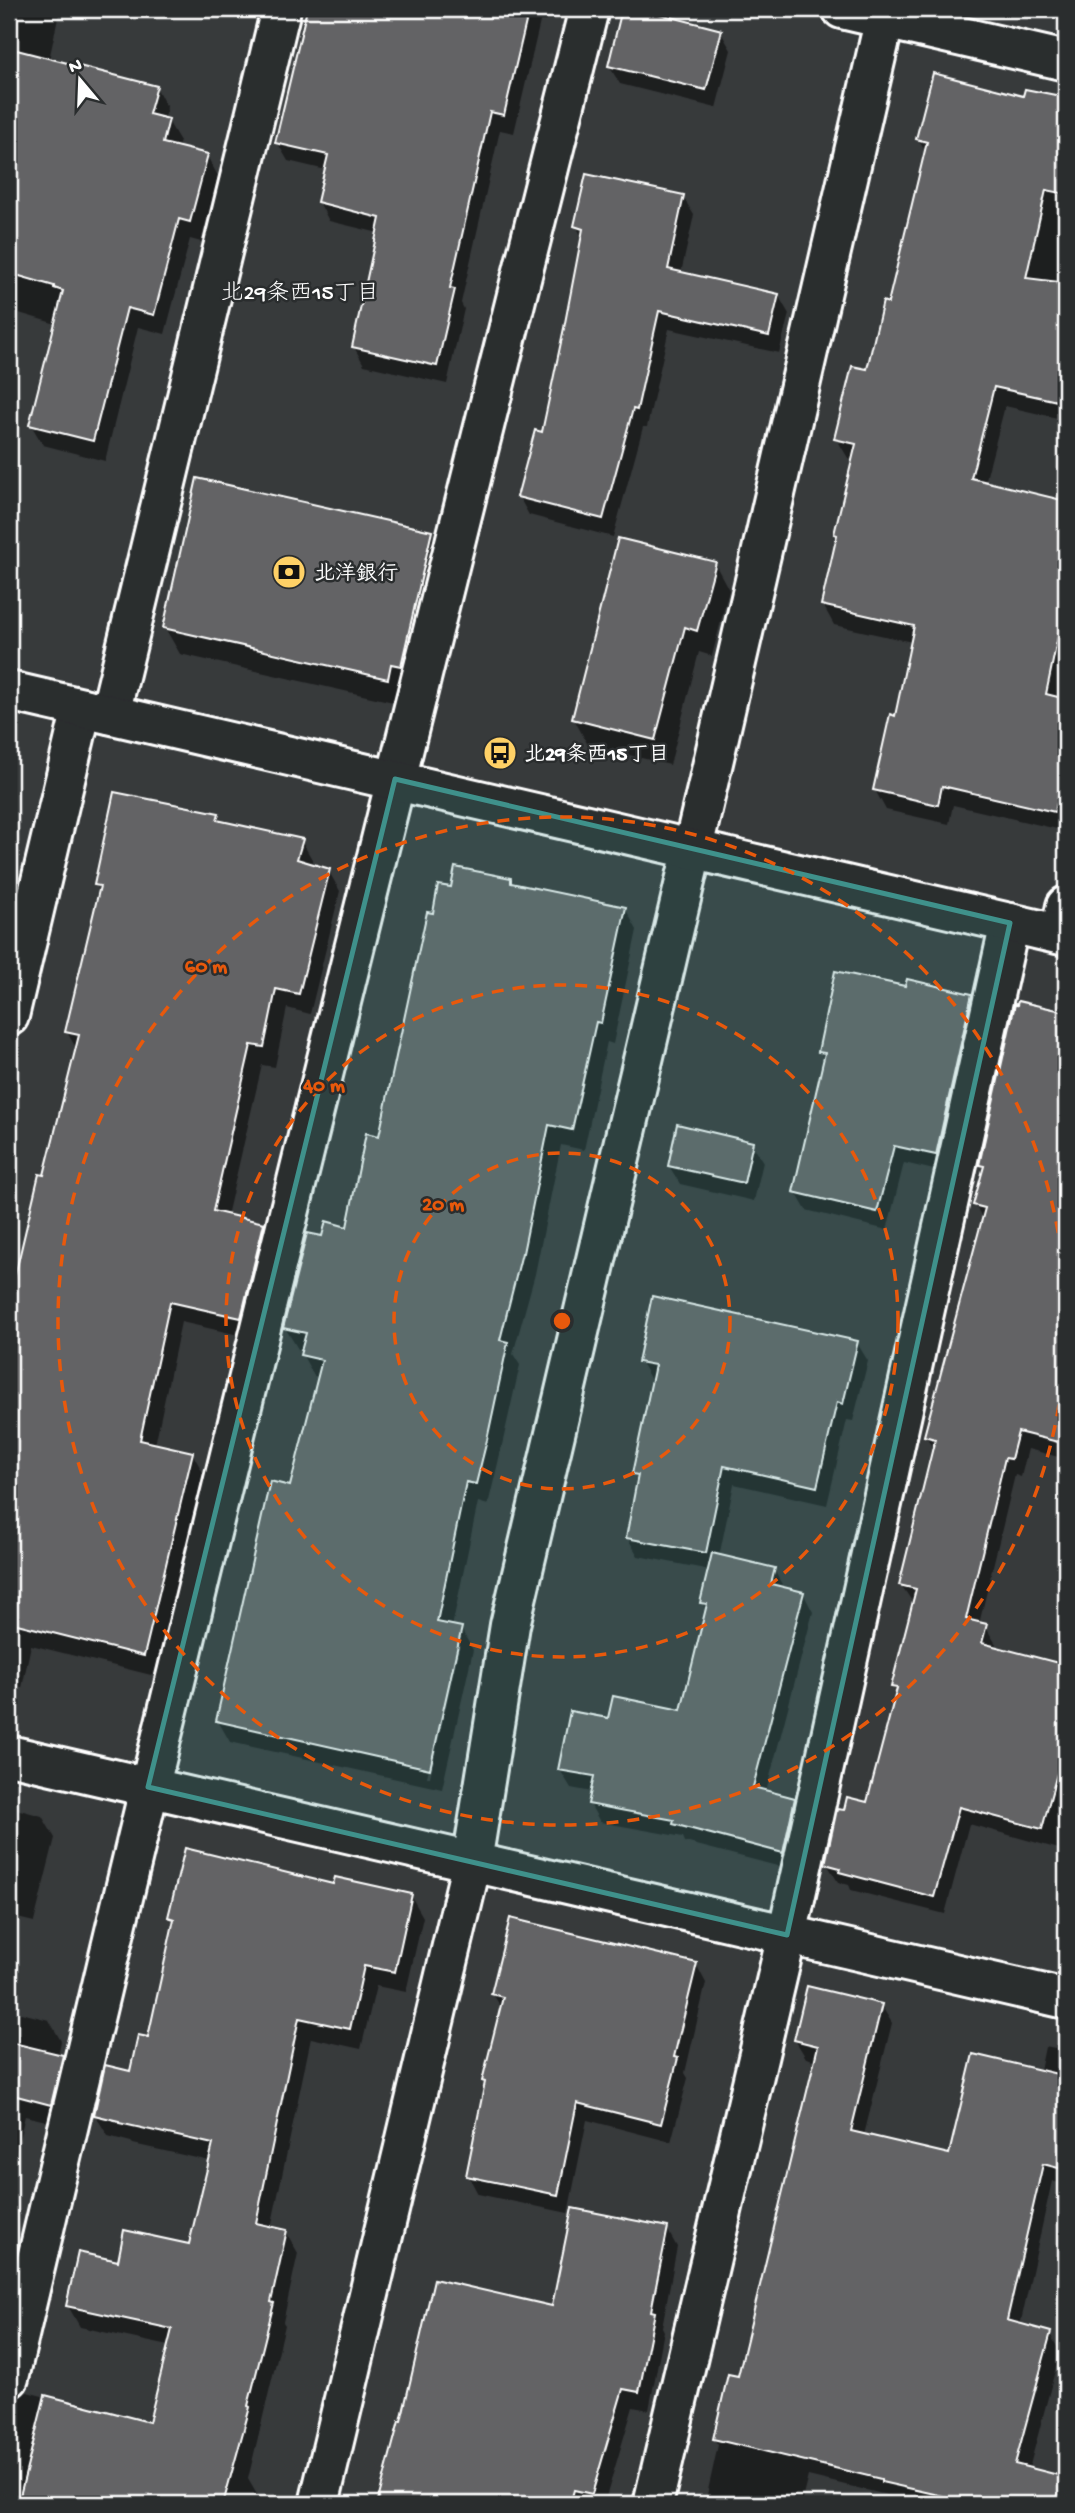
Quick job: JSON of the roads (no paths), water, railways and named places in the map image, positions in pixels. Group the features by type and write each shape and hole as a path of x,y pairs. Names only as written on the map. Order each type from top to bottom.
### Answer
{"street":[{"path":"9,1016 96,711 281,9"},
{"path":"9,2378 148,1787 395,779 589,9"},
{"path":"842,9 886,14 1066,61"},
{"path":"319,2504 472,1862 510,1625 886,14"},
{"path":"9,691 1010,923 1064,925"},
{"path":"653,2504 787,1935 1010,923"},
{"path":"9,1755 1066,2000"}],"place":[{"name":"北洋銀行","path":"289,572"},
{"name":"北29条西15丁目","path":"500,753"}],"district":[{"name":"北29条西15丁目","path":"300,291"}]}
